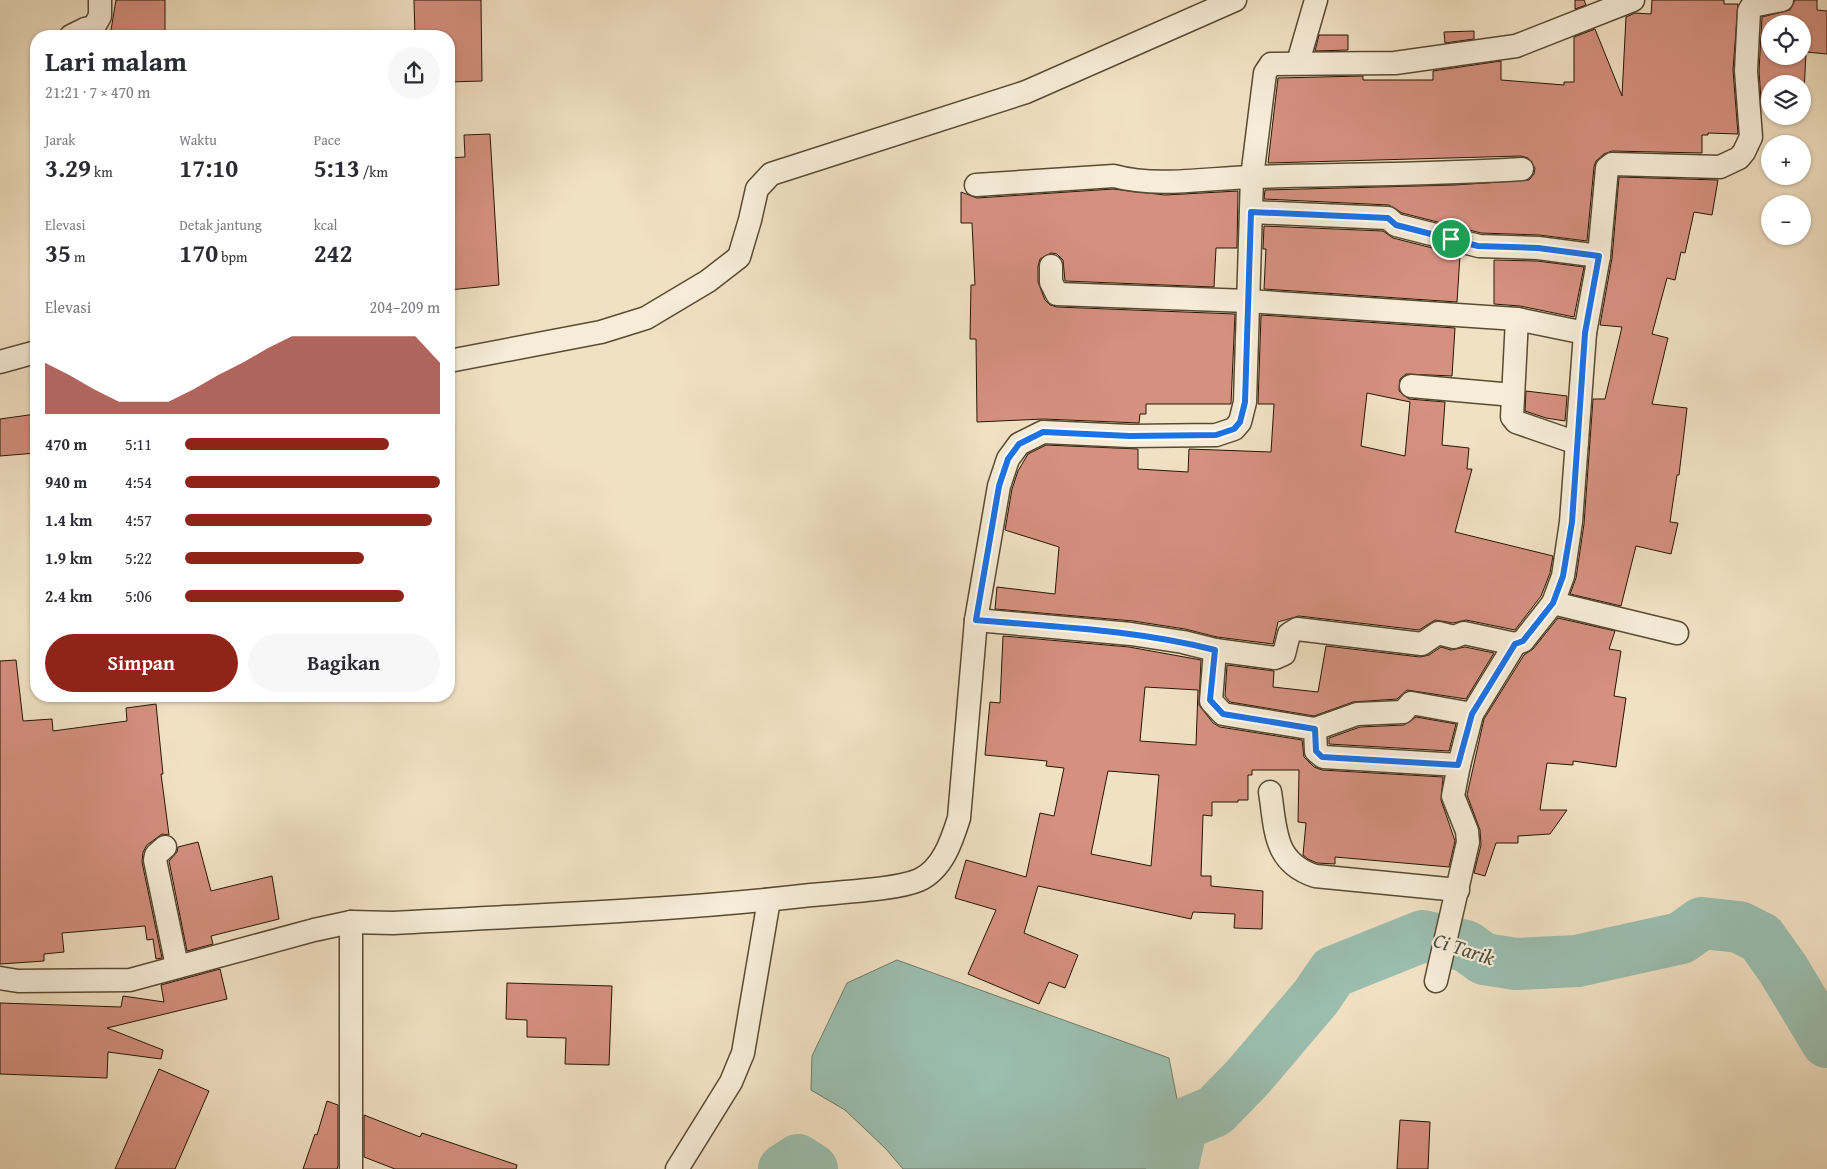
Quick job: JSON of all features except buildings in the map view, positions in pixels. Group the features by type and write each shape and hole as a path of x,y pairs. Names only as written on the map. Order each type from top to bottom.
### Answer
{"street":[{"path":"82,30 94,27 100,16 100,0"},
{"path":"455,360 600,332 646,318 708,280 739,257 757,188 771,174 787,167 1026,92 1235,0"},
{"path":"1298,62 1316,0"},
{"path":"0,978 18,981 130,980 314,930 351,922 460,919 769,900 891,886 920,880 935,868 951,842 959,818 976,620 999,486 1008,459 1019,444 1043,432 1130,436 1216,435 1234,429 1240,422 1245,402 1252,177 1265,73 1271,64 1298,62 1395,63 1516,46 1633,0"},
{"path":"976,620 1131,634 1183,642 1215,650 1275,658 1284,654 1289,634 1297,629 1422,644 1438,632 1454,637 1464,632 1515,644 1523,641 1553,603 1563,576 1572,522 1585,333 1599,256 1607,168 1612,164 1720,168 1739,158 1744,152 1750,137 1746,70 1749,11 1752,6 1782,0"},
{"path":"976,185 1114,176 1136,182 1252,177 1397,175 1522,169"},
{"path":"1251,212 1388,218 1396,225 1478,246 1538,248 1599,256"},
{"path":"1051,266 1051,282 1057,294 1248,301 1517,319 1585,333"},
{"path":"1517,319 1512,417 1516,422 1577,443"},
{"path":"0,362 30,354"},
{"path":"1411,386 1513,395"},
{"path":"1553,603 1677,633"},
{"path":"1436,981 1468,842 1467,831 1453,796 1458,765 1472,714 1515,644"},
{"path":"1215,650 1210,700 1223,714 1315,729 1357,714 1403,712 1411,704 1472,714"},
{"path":"1315,729 1316,751 1322,757 1458,765"},
{"path":"1270,792 1280,847 1285,857 1298,870 1315,876 1458,890"},
{"path":"165,847 156,855 155,860 178,966"},
{"path":"677,1169 731,1082 743,1054 769,900"},
{"path":"351,922 351,1169"}],"shaded area":[{"path":"897,960 1169,1058 1182,1125 1166,1135 1147,1169 903,1169 886,1149 845,1110 811,1090 812,1056 847,983"}],"waterway":[{"name":"Ci Tarik","path":"1172,1169 1182,1125 1215,1111 1248,1077 1316,997 1333,972 1423,936 1466,946 1484,959 1516,964 1577,961 1681,938 1702,923 1739,927 1761,938 1783,969 1827,1042"},
{"name":"Ci Tarik","path":"784,1169 798,1160 812,1169"}],"route":[{"path":"1251,212 1357,215 1388,218 1396,225 1451,239 1478,246 1538,248 1599,256 1585,333 1572,522 1563,576 1553,603 1523,641 1515,644 1472,714 1458,765 1403,761 1335,760 1322,757 1316,751 1315,729 1223,714 1210,700 1215,650 1183,642 1131,634 976,620 1002,472 1008,459 1019,444 1043,432 1130,436 1216,435 1234,429 1240,422 1245,402 1251,212"}]}
